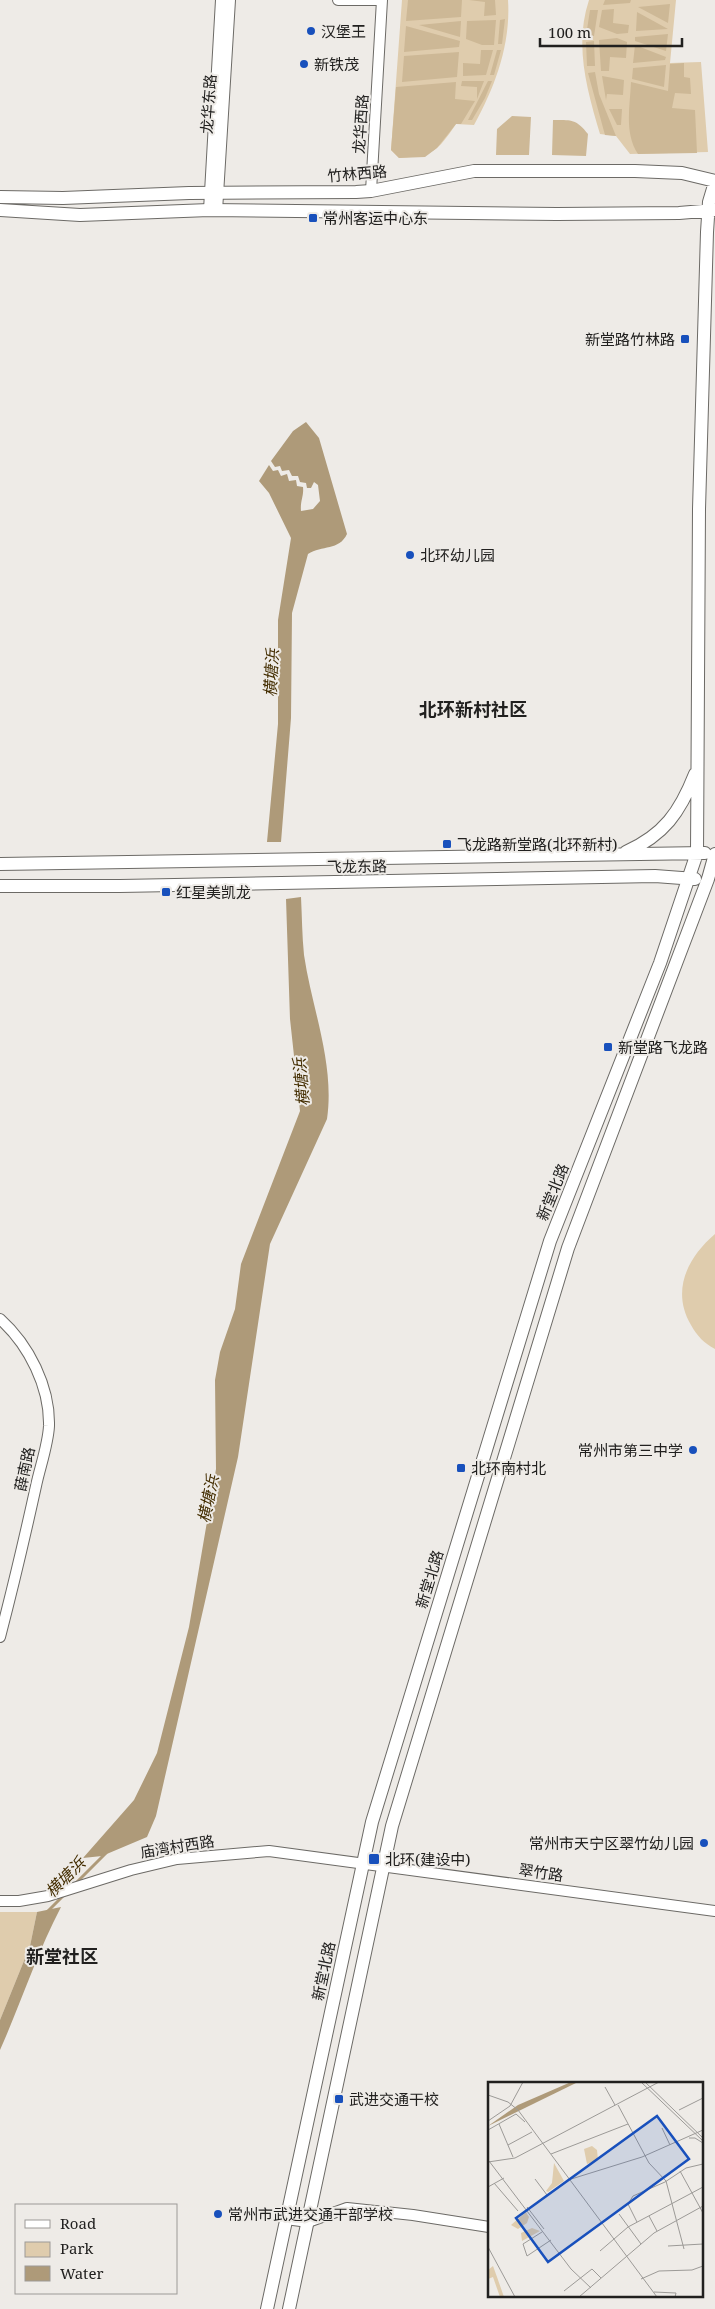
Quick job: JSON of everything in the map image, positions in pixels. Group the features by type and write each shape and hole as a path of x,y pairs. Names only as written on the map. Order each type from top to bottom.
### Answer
{"main road":[{"name":"竹林西路","path":"0,197 63,198 214,193 371,191 474,171 635,171 682,173 715,182"},
{"name":"新堂北路","path":"267,2309 372,1822 550,1241 660,963 697,854 699,509 712,206 715,182"},
{"path":"0,210 80,214 213,211 557,214 679,213 712,206"},
{"path":"622,854 642,844 663,828 685,800 698,766"},
{"path":"289,2309 392,1826 568,1248 712,879 715,854"},
{"name":"飞龙东路","path":"0,864 715,854"},
{"name":"飞龙东路","path":"0,886 120,886 655,876 712,879"}],"street":[{"name":"龙华东路","path":"213,211 221,0"},
{"name":"龙华东路","path":"214,193 230,0"},
{"path":"338,0 382,0"},
{"name":"龙华西路","path":"371,191 382,0"},
{"name":"薛南路","path":"0,1319 14,1332 31,1358 44,1391 49,1426 19,1565 0,1637"},
{"name":"庙湾村西路","path":"0,1901 19,1901 48,1896 130,1870 177,1859 224,1854 269,1851 363,1863"},
{"name":"翠竹路","path":"363,1863 715,1911"},
{"path":"286,2218 308,2222 347,2208 413,2215 488,2227"}],"green space":[{"path":"402,0 508,0 508,16 507,33 500,65 489,96 474,125 456,124 439,147 433,151 420,156 399,158 391,150"},
{"path":"589,0 676,0 670,63 701,62 708,152 630,154 616,136 600,134 587,84 582,51 585,17"},
{"path":"715,1234 715,1349 701,1339 693,1329 685,1312 682,1288 690,1264 705,1243"},
{"path":"0,1912 37,1912 30,1946 0,2020"}],"shaded area":[{"path":"408,0 462,0 461,17 406,21"},
{"path":"469,0 495,0 496,15 484,16 485,2"},
{"path":"605,0 631,0 630,3 603,5"},
{"path":"670,4 668,23 638,7"},
{"path":"614,9 613,23 629,25 628,33 617,34 599,27 602,10"},
{"path":"590,10 598,10 594,36 586,36"},
{"path":"637,12 668,29 636,31"},
{"path":"505,19 502,44 498,44 500,20"},
{"path":"496,20 494,45 482,45 466,39 467,21"},
{"path":"461,21 460,37 419,25"},
{"path":"406,26 460,41 459,47 404,52"},
{"path":"668,34 666,51 635,41 635,37"},
{"path":"617,38 627,42 626,58 610,57 609,71 601,71 599,40"},
{"path":"594,41 595,66 587,66 586,42"},
{"path":"635,45 666,57 665,60 633,63"},
{"path":"481,50 493,50 486,75 463,76 463,63 480,64"},
{"path":"497,50 501,50 494,75 490,75"},
{"path":"459,52 457,77 402,82 404,56"},
{"path":"684,63 684,77 690,78 691,94 675,93 672,108 695,110 697,153 638,154 629,129 631,82 668,91 670,64"},
{"path":"666,65 664,87 632,79 633,68"},
{"path":"595,72 599,94 616,136 605,135 588,73"},
{"path":"602,76 624,80 623,95 607,94 606,100"},
{"path":"462,81 484,81 477,99 477,87 461,86"},
{"path":"488,81 492,81 485,98 472,120 468,120"},
{"path":"456,82 455,99 475,101 461,124 456,124 437,148 425,157 399,158 391,150 396,87"},
{"path":"609,109 622,109 621,125 617,125"},
{"path":"512,116 531,117 529,155 496,155 497,129"},
{"path":"553,120 573,121 584,129 588,134 586,156 552,155"}],"water":[{"path":"306,422 319,438 347,534 340,543 308,554 292,613 291,718 281,842 267,842 278,724 278,620 291,538 269,493 259,481 269,465 273,471 278,470 281,476 287,474 289,481 296,480 297,486 303,487 301,511 313,509 320,501 318,485 314,482 311,488 307,488 306,483 300,482 298,476 292,476 289,470 282,471 280,466 275,467 271,461 293,431"},
{"path":"301,897 304,955 322,1037 328,1078 327,1119 270,1244 238,1457 156,1816 147,1837 102,1856 83,1858 134,1800 157,1753 189,1627 216,1469 215,1380 220,1352 235,1309 241,1264 300,1111 290,1019 286,899"},
{"path":"61,1907 44,1942 0,2050 0,2020 30,1946 37,1912"}],"waterway":[{"name":"横塘浜","path":"75,1884 106,1853"},
{"name":"横塘浜","path":"47,1912 65,1894"}],"place":[{"name":"汉堡王","path":"311,31"},
{"name":"新铁茂","path":"304,64"},
{"name":"常州客运中心东","path":"313,218"},
{"name":"新堂路竹林路","path":"685,339"},
{"name":"北环幼儿园","path":"410,555"},
{"name":"飞龙路新堂路(北环新村)","path":"447,844"},
{"name":"红星美凯龙","path":"166,892"},
{"name":"新堂路飞龙路","path":"608,1047"},
{"name":"常州市第三中学","path":"693,1450"},
{"name":"北环南村北","path":"461,1468"},
{"name":"常州市天宁区翠竹幼儿园","path":"704,1843"},
{"name":"北环(建设中)","path":"374,1859"},
{"name":"武进交通干校","path":"339,2099"},
{"name":"常州市武进交通干部学校","path":"218,2214"}],"district":[{"name":"北环新村社区","path":"473,709"},
{"name":"新堂社区","path":"62,1956"}]}
